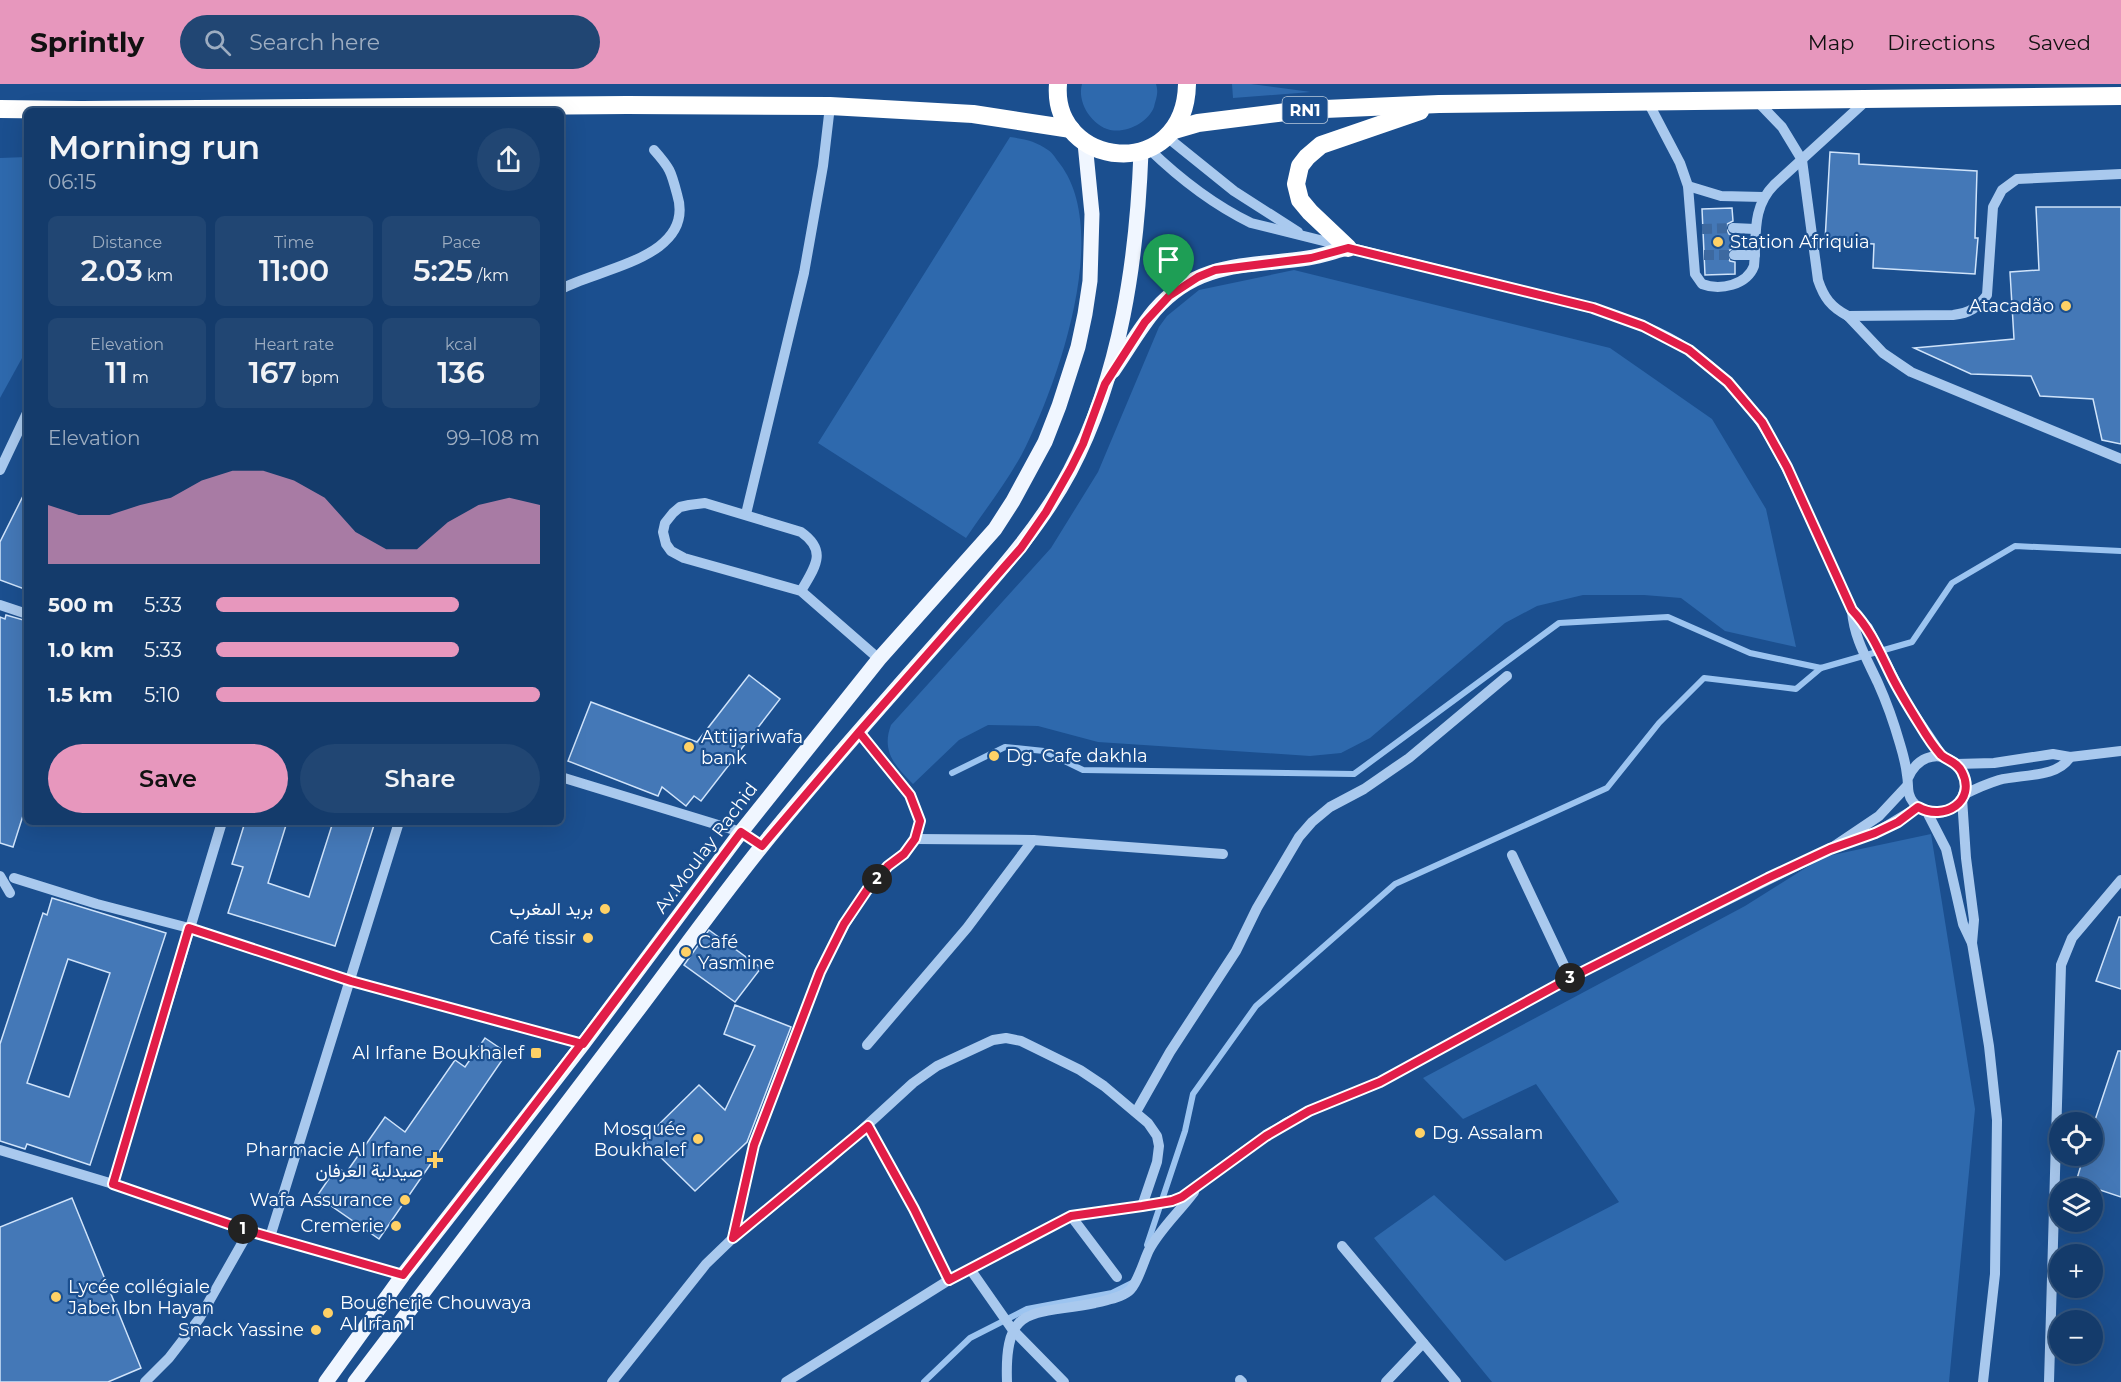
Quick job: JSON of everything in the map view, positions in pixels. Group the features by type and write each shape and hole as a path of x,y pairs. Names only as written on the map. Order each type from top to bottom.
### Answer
{"highway":[{"path":"1058,84 1061,112 1071,129 1085,143 1103,152 1122,154 1145,150"},
{"path":"1170,133 1182,116 1187,100 1187,84"},
{"name":"RN1","path":"1145,150 1170,133 1198,123 1302,110 1439,104 2121,96"},
{"path":"1348,248 1304,207 1296,184 1300,166 1322,145 1439,104"},
{"path":"309,108 616,105 830,106 973,114 1071,129"},
{"path":"0,109 24,109"}],"main road":[{"name":"Av.Moulay Rachid","path":"326,1382 403,1275 583,1044 741,832 879,659 995,530 1013,501 1045,442 1069,379 1078,347 1090,281 1092,214 1085,143"},
{"path":"355,1382 762,846 1021,548 1046,512 1071,468 1090,427 1105,384 1122,318 1130,273 1145,150"},
{"path":"1105,384 1156,308 1198,277 1215,270 1235,266 1311,258 1348,248"}],"street":[{"path":"1648,102 1680,163 1688,186 1697,229 1698,255 1695,274 1702,284 1715,286 1739,283 1746,280 1752,273 1755,228 1763,197 1868,99"},
{"path":"1756,100 1782,127 1802,160 1818,280 1823,296 1833,308 1848,316 1883,353 1911,372 2121,459"},
{"path":"746,514 804,273 823,166 830,106"},
{"path":"1170,133 1234,191 1300,234"},
{"path":"564,288 639,258 669,240 675,232 680,217 680,202 666,163 654,150"},
{"path":"1145,150 1228,212 1251,223 1593,308 1643,326 1689,350 1728,382 1762,422 1787,467 1852,610 1868,628 1920,726 1943,757 1956,764 1994,763 2053,754 2070,757 2121,751"},
{"path":"1848,316 1967,314 1979,306 1987,295 1993,207 2002,190 2018,179 2121,174"},
{"path":"1688,186 1721,196 1763,197"},
{"path":"1733,228 1755,228"},
{"path":"1734,255 1755,255"},
{"path":"0,470 24,419"},
{"path":"801,591 814,568 816,547 812,540 801,532 705,503 680,507 665,523 663,532 666,544 671,551 684,558 801,591 879,659"},
{"path":"0,605 24,613"},
{"path":"1852,610 1860,645 1879,684 1897,735 1912,801 1923,810 1946,849 1965,929 1972,943"},
{"path":"1136,1112 1170,1052 1236,951 1257,908 1299,837 1330,807 1364,789 1409,758 1507,676"},
{"path":"733,1238 754,1145 820,972 844,924 867,890 888,866 904,854 915,839 920,821 910,795 859,732"},
{"path":"1830,849 1879,816 1907,782 1917,763 1925,758 1943,757"},
{"path":"786,1382 949,1280 1071,1216 1172,1201 1182,1197 1286,1123 1309,1111 1380,1082 1570,978 1830,849 1875,833 1923,810 1937,814 1947,812 1963,797 1999,780 2056,770 2070,757"},
{"path":"1956,764 1964,778 1965,851 1974,920 1972,943 1989,1046 1997,1120 1995,1274 1983,1382"},
{"path":"564,778 741,832 762,846"},
{"path":"113,1184 221,825"},
{"path":"270,1237 320,1070 351,981 398,825"},
{"path":"915,839 1033,840 1223,854"},
{"path":"867,1046 967,928 1033,840"},
{"path":"1512,855 1570,978"},
{"path":"14,878 97,904 189,928 351,981 583,1044"},
{"path":"2049,1382 2061,965 2072,938 2121,880"},
{"path":"1,881 10,893"},
{"path":"612,1382 706,1264 733,1238 868,1126 913,1083 937,1066 993,1040 1006,1038 1021,1041 1080,1070 1104,1086 1148,1123 1157,1136 1159,1146 1146,1205"},
{"path":"868,1126 914,1209 949,1280"},
{"path":"0,1150 113,1184 249,1231 403,1275"},
{"path":"1007,1382 1006,1359 1012,1329 1026,1317 1106,1301 1132,1289 1154,1241 1200,1184"},
{"path":"1071,1216 1117,1277"},
{"path":"145,1382 169,1358 199,1320 249,1231"},
{"path":"1342,1246 1456,1382"},
{"path":"970,1269 1012,1329 1064,1382"},
{"path":"1386,1382 1423,1342"}],"shaded area":[{"path":"1082,84 1156,84 1157,96 1151,113 1141,123 1128,129 1107,129 1095,122 1086,111 1081,97"},
{"path":"1232,84 1251,84 1311,92 1233,98"},
{"path":"1010,137 1039,144 1060,164 1075,193 1081,227 1080,265 1065,345 1039,417 1013,470 966,538 818,443"},
{"path":"24,157 24,354 0,398 0,158"},
{"path":"1294,270 1610,348 1712,419 1766,509 1796,647 1725,631 1681,598 1644,595 1583,595 1537,606 1505,623 1370,738 1341,753 1310,756 1098,742 1038,726 988,725 959,740 913,784 891,758 888,734 891,725 1051,548 1098,472 1159,327 1167,316 1199,290"},
{"path":"1931,834 1975,1109 1949,1382 1492,1382 1374,1238 1434,1195 1505,1261 1619,1202 1536,1084 1463,1119 1423,1078 1745,906 1823,857"}],"building":[{"path":"1830,152 1859,154 1859,164 1977,171 1975,238 1978,238 1975,274 1873,268 1874,244 1825,241"},
{"name":"Atacadão","path":"2036,207 2121,207 2121,444 2102,440 2093,399 2040,396 2031,376 1971,374 1914,348 2014,339 2010,272 2039,270"},
{"name":"Station Afriquia","path":"1732,208 1733,221 1727,224 1726,228 1733,236 1734,248 1728,251 1727,256 1730,261 1735,262 1735,274 1705,275 1702,209"},
{"path":"24,494 24,589 0,580 0,542"},
{"path":"6,615 24,620 24,812 13,847 0,843 0,617 5,619"},
{"path":"749,675 780,699 701,801 694,796 686,806 662,787 658,796 568,761 591,702 697,742"},
{"path":"244,825 286,825 268,883 309,897 332,825 374,825 335,946 228,913 243,867 232,864"},
{"path":"52,898 166,933 90,1165 27,1144 25,1149 0,1141 0,1044 43,913 47,915","holes":["68,959 110,973 69,1097 27,1083"]},
{"path":"2119,917 2121,917 2121,989 2096,981"},
{"path":"709,930 761,968 735,1002 684,965"},
{"path":"735,1005 791,1027 747,1142 695,1191 643,1140 699,1085 725,1110 755,1046 724,1034"},
{"path":"485,1038 507,1053 379,1239 317,1196 337,1167 346,1173 385,1117 405,1132 455,1060 465,1067"},
{"path":"2118,1051 2121,1051 2121,1197 2103,1191 2103,1178 2077,1178 2081,1166 2103,1166 2103,1112 2098,1112"},
{"name":"Lycée collégiale Jaber Ibn Hayan","path":"72,1198 141,1368 108,1382 0,1382 0,1227"}],"waterway":[{"path":"952,773 1005,747 1044,751 1083,770 1354,774 1559,623 1668,617 1750,653 1821,668 1912,642 1952,583 2015,546 2121,551"},
{"path":"1147,1245 1185,1131 1193,1094 1256,1006 1395,884 1607,788 1659,723 1704,678 1796,689 1821,668"},
{"path":"924,1382 970,1338 1027,1309 1112,1293 1132,1283"}],"tunnel":[{"path":"1702,229 1733,228"},
{"path":"1704,255 1734,255"}],"place":[{"name":"Station Afriquia","path":"1718,242"},
{"name":"Atacadão","path":"2066,306"},
{"name":"Attijariwafa bank","path":"689,747"},
{"name":"Dg. Cafe dakhla","path":"994,756"},
{"name":"بريد المغرب","path":"605,909"},
{"name":"Café tissir","path":"588,938"},
{"name":"Café Yasmine","path":"686,952"},
{"name":"Al Irfane Boukhalef","path":"536,1053"},
{"name":"Dg. Assalam","path":"1420,1133"},
{"name":"Mosquée Boukhalef","path":"698,1139"},
{"name":"Pharmacie Al Irfane صيدلية العرفان","path":"435,1160"},
{"name":"Wafa Assurance","path":"405,1200"},
{"name":"Cremerie","path":"396,1226"},
{"name":"Lycée collégiale Jaber Ibn Hayan","path":"56,1297"},
{"name":"Boucherie Chouwaya Al Irfan 1","path":"328,1313"},
{"name":"Snack Yassine","path":"316,1330"}],"route":[{"path":"1169,296 1145,322 1105,384 1083,444 1071,468 1046,512 1021,548 859,732 762,846 741,832 688,903 583,1044 403,1275 249,1231 113,1184 189,928 351,981 583,1044 741,832 762,846 810,789 859,732 910,795 920,821 915,839 904,854 888,866 867,890 844,924 820,972 754,1145 733,1238 868,1126 914,1209 949,1280 1071,1216 1172,1201 1182,1197 1266,1136 1309,1111 1380,1082 1570,978 1768,878 1830,849 1875,833 1898,822 1918,807 1937,814 1947,812 1962,798 1965,787 1961,770 1950,759 1943,757 1920,726 1874,638 1852,610 1787,467 1762,422 1728,382 1689,350 1643,326 1593,308 1348,248 1311,258 1215,270 1198,277 1169,296"}]}
